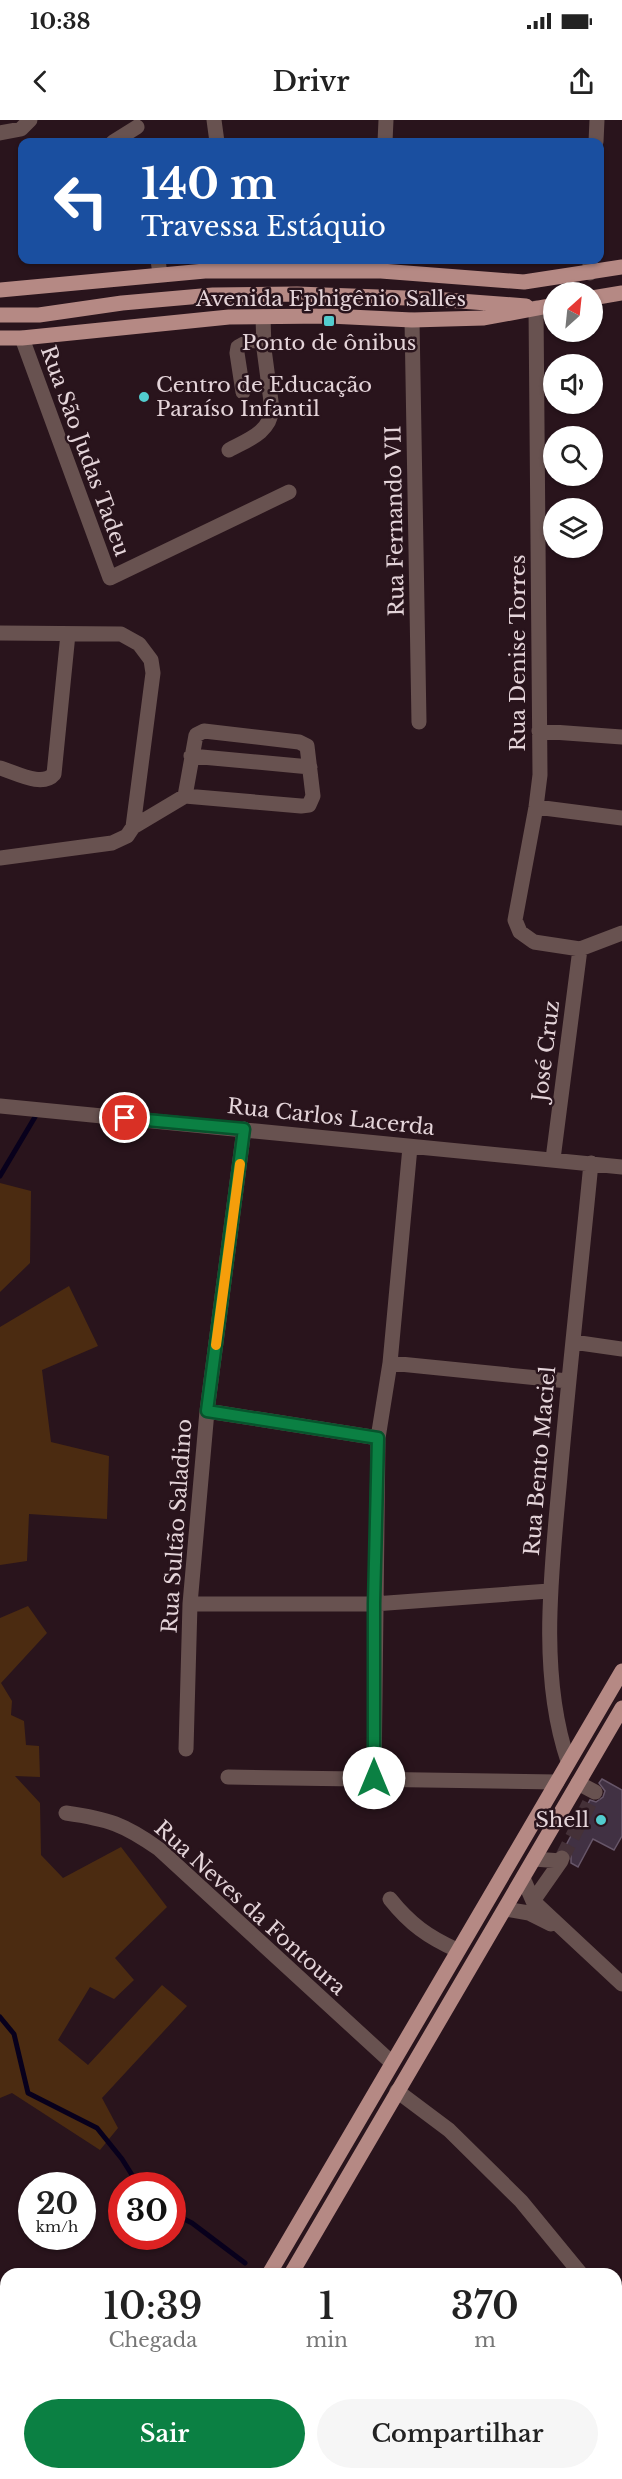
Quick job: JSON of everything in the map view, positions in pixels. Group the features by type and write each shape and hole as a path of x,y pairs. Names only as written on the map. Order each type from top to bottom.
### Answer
{"main road":[{"name":"Avenida Ephigênio Salles","path":"0,290 159,267 382,265 524,282 590,266 622,267"},
{"path":"603,296 622,293"},
{"path":"2,315 39,315 122,303 213,295 297,294 462,301 536,308"},
{"name":"Avenida Ephigênio Salles","path":"0,338 22,338 229,317 329,316 412,320 484,318 543,307"},
{"path":"272,2268 622,1671"},
{"path":"294,2268 622,1708"}],"street":[{"path":"0,134 21,129 30,120"},
{"path":"214,120 216,138"},
{"path":"385,138 386,120"},
{"path":"596,138 597,120"},
{"path":"121,138 137,130"},
{"name":"Rua Denise Torres","path":"536,308 540,775 515,920 520,932 534,942 580,949"},
{"path":"229,450 260,433 271,417 263,340 263,316"},
{"name":"Rua Fernando VII","path":"412,320 419,722"},
{"name":"Rua São Judas Tadeu","path":"22,338 110,578 289,492"},
{"path":"243,392 238,348 249,341 263,340"},
{"path":"0,633 121,634 139,644 151,660 153,673 133,827"},
{"path":"0,768 43,781 54,774 68,634"},
{"path":"0,858 112,843 127,836 133,827 185,796 309,805 314,796 308,746 299,742 204,731 196,735 185,796"},
{"path":"539,731 622,736"},
{"path":"191,756 310,767"},
{"path":"536,807 622,818"},
{"path":"580,949 622,933"},
{"name":"José Cruz","path":"553,1159 580,949"},
{"name":"Rua Carlos Lacerda","path":"0,1106 622,1167"},
{"name":"Rua Sultão Saladino","path":"186,1749 190,1604 207,1411 244,1129"},
{"path":"374,1778 374,1604 378,1438 390,1363 410,1147"},
{"name":"Rua Bento Maciel","path":"568,1761 553,1704 549,1591 591,1163"},
{"path":"573,1342 622,1349"},
{"path":"390,1363 568,1381"},
{"path":"207,1411 378,1438"},
{"path":"190,1604 374,1604 549,1591"},
{"path":"228,1777 557,1782"},
{"path":"578,1783 595,1792"},
{"name":"Rua Neves da Fontoura","path":"66,1814 104,1819 140,1835 159,1849 391,2062"},
{"path":"533,1901 562,1860 534,1859"},
{"path":"523,1878 533,1901 622,1984"},
{"path":"390,1899 408,1921 436,1940 457,1950"},
{"path":"505,1909 529,1913 572,1936"},
{"path":"397,2091 449,2130 520,2201 576,2268"}],"shaded area":[{"path":"0,1183 31,1191 30,1263 0,1292"},
{"path":"69,1286 98,1346 42,1370 51,1442 109,1456 107,1519 29,1514 27,1561 0,1565 0,1327"},
{"path":"28,1606 47,1633 1,1683 12,1701 11,1715 24,1721 26,1745 39,1746 40,1777 15,1776 40,1803 41,1855 63,1878 121,1847 167,1907 115,1958 134,1980 114,1999 90,1987 58,2040 88,2065 162,1985 187,2006 102,2098 118,2128 100,2150 12,2093 0,2098 0,1618"}],"building":[{"name":"Shell","path":"602,1779 622,1790 622,1836 614,1850 593,1839 578,1867 571,1863 571,1855 564,1849 590,1800 596,1802 603,1797 605,1791 599,1783"}],"waterway":[{"path":"0,1176 35,1117"},
{"path":"0,2017 14,2034 28,2093 97,2128 130,2172"},
{"path":"186,2220 245,2263"}],"tunnel":[{"path":"562,1858 595,1792"}],"slow traffic":[{"path":"216,1345 240,1164"}],"place":[{"name":"Ponto de ônibus","path":"329,321"},
{"name":"Centro de Educação Paraíso Infantil","path":"144,397"},
{"name":"Shell","path":"601,1820"}],"route":[{"path":"125,1118 244,1129 207,1411 378,1438 374,1604 374,1778"}]}
